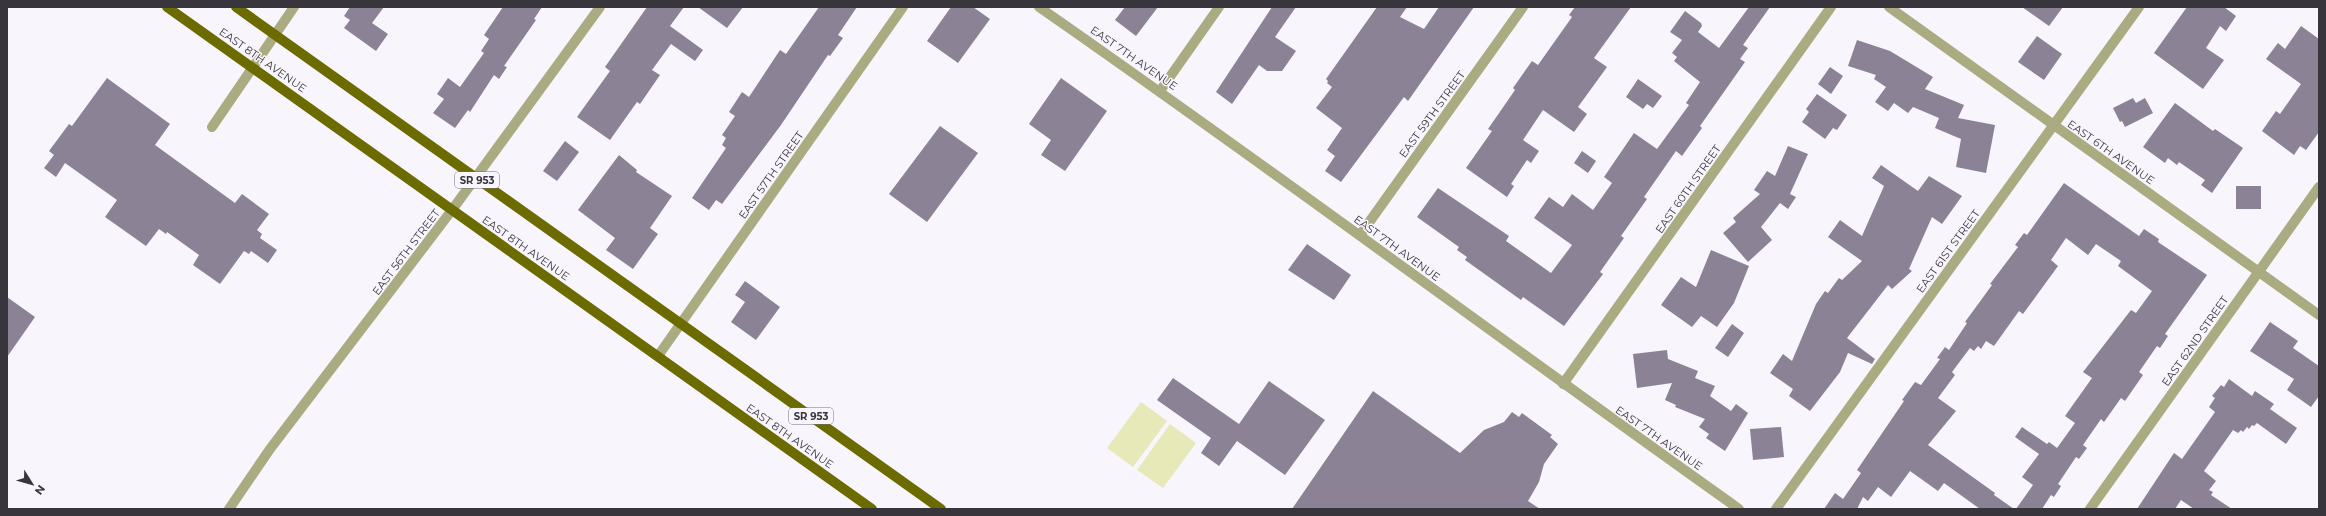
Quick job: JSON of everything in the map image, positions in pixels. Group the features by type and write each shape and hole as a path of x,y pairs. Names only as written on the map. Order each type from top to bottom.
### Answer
{"main road":[{"name":"EAST 8TH AVENUE","path":"167,7 872,509"},
{"name":"SR 953","path":"236,7 941,509"}],"street":[{"path":"212,127 294,7"},
{"name":"EAST 56TH STREET","path":"229,509 275,443 476,179 600,7"},
{"name":"EAST 57TH STREET","path":"658,356 903,7"},
{"name":"EAST 7TH AVENUE","path":"1039,7 1160,91 1563,384 1739,509"},
{"path":"1160,91 1219,7"},
{"name":"EAST 59TH STREET","path":"1360,235 1523,7"},
{"name":"EAST 60TH STREET","path":"1563,384 1831,7"},
{"name":"EAST 6TH AVENUE","path":"1889,7 2319,315"},
{"name":"EAST 61ST STREET","path":"1776,509 2139,7"},
{"name":"EAST 62ND STREET","path":"2090,509 2319,187"}],"green space":[{"path":"1141,402 1167,421 1133,467 1107,448"},
{"path":"1170,424 1196,443 1163,488 1137,470"}],"building":[{"path":"350,7 384,7 372,23 388,34 376,51 344,28 350,20 344,16"},
{"path":"503,7 542,7 534,19 536,20 504,66 507,67 499,79 494,75 470,112 468,110 455,128 433,113 444,99 437,94 448,78 460,87 484,53 481,51 489,39 484,35"},
{"path":"647,7 684,7 670,26 703,50 695,61 671,44 652,70 660,75 640,104 637,102 610,140 577,117 610,71 605,67"},
{"path":"698,7 743,7 727,28"},
{"path":"819,7 857,7 838,35 843,38 830,56 828,55 781,125 722,204 716,200 709,210 692,198 726,148 722,145 726,138 722,135 735,116 729,112 742,92 749,97 780,50 786,54"},
{"path":"951,7 973,7 990,19 958,63 927,41"},
{"path":"1125,7 1158,7 1136,36 1115,20"},
{"path":"1272,7 1296,7 1275,37 1296,51 1282,71 1267,71 1259,65 1232,104 1216,92"},
{"path":"1377,7 1407,7 1400,17 1424,29 1439,7 1474,7 1408,101 1404,97 1341,182 1325,171 1335,156 1327,150 1342,128 1316,108 1332,87 1327,83 1328,81 1326,79"},
{"path":"1575,7 1631,7 1594,58 1607,67 1578,107 1587,114 1574,132 1543,110 1523,140 1539,151 1531,163 1527,160 1511,184 1514,186 1507,197 1466,168 1492,131 1488,129 1515,90 1513,88 1532,61 1538,65 1572,17 1569,15"},
{"path":"1749,7 1770,7 1743,45 1748,48 1740,59 1745,62 1700,126 1702,128 1682,156 1676,151 1644,197 1647,199 1621,236 1624,238 1600,272 1603,274 1564,326 1523,297 1521,300 1465,260 1467,257 1457,250 1459,247 1417,217 1438,188 1509,236 1506,241 1551,273 1572,245 1534,218 1549,197 1563,207 1572,194 1593,210 1612,183 1604,177 1634,133 1657,149 1689,105 1686,103 1700,82 1674,61 1677,57 1672,53 1682,40 1670,32 1685,11 1701,23 1702,26 1698,32 1719,48"},
{"path":"2022,7 2063,7 2049,26"},
{"path":"2187,7 2224,7 2236,16 2226,31 2220,26 2206,48 2224,60 2203,89 2154,53"},
{"path":"2301,26 2319,39 2319,132 2306,150 2300,146 2294,155 2262,131 2276,111 2280,114 2301,84 2266,59 2278,43 2285,49"},
{"path":"2037,36 2062,54 2044,80 2018,62"},
{"path":"1857,40 1890,51 1933,77 1925,89 1964,105 1958,118 1995,125 1986,173 1956,167 1961,139 1935,128 1939,118 1913,107 1908,113 1894,103 1888,111 1875,102 1886,87 1874,79 1876,75 1848,66"},
{"path":"1830,67 1843,76 1831,94 1818,84"},
{"path":"107,78 170,124 155,145 235,203 242,194 269,214 257,230 262,234 260,238 277,250 268,263 251,251 249,254 244,251 220,284 193,265 199,255 167,232 166,234 159,229 146,246 105,217 117,200 65,163 56,177 44,168 54,155 49,151 69,124 72,126"},
{"path":"1061,78 1107,111 1065,171 1041,155 1051,140 1029,124"},
{"path":"1638,79 1662,96 1653,108 1647,104 1643,109 1626,97"},
{"path":"1817,94 1847,115 1837,130 1833,128 1825,139 1802,122 1809,112 1806,109"},
{"path":"2133,98 2136,103 2145,98 2153,113 2125,127 2122,121 2120,122 2113,108"},
{"path":"2175,103 2213,131 2215,129 2243,148 2212,193 2201,185 2205,180 2179,162 2177,165 2168,158 2165,163 2143,147"},
{"path":"940,126 978,153 927,222 889,194"},
{"path":"565,141 579,152 557,181 543,171"},
{"path":"1788,146 1808,154 1790,194 1796,197 1788,209 1780,203 1761,227 1772,240 1748,262 1723,233 1736,222 1733,218 1760,194 1754,190 1767,171 1775,176"},
{"path":"1582,151 1596,161 1588,173 1574,163"},
{"path":"619,155 637,170 636,172 672,196 650,228 658,234 633,269 606,250 615,238 578,210"},
{"path":"1881,165 1918,191 1929,176 1962,196 1942,224 1932,217 1909,269 1912,271 1892,289 1888,285 1847,338 1875,359 1872,364 1848,353 1840,372 1810,411 1789,396 1793,389 1770,373 1783,354 1792,361 1816,304 1825,291 1828,293 1839,278 1842,280 1862,261 1828,237 1840,220 1862,236 1884,186 1872,178"},
{"path":"2064,183 2139,236 2144,229 2159,239 2158,242 2207,275 2165,334 2168,336 2160,348 2157,346 2139,372 2143,375 2125,401 2121,398 2104,422 2101,419 2083,445 2087,448 2079,459 2076,457 2058,484 2061,486 2054,497 2051,495 2042,509 2016,509 2033,485 2022,477 2039,454 2015,437 2022,427 2047,444 2049,442 2057,448 2075,423 2065,416 2092,378 2083,372 2131,310 2136,313 2152,291 2118,266 2121,261 2096,244 2088,255 2066,238 2051,260 2058,266 2023,314 2019,311 1994,346 1986,341 1981,349 1978,346 1974,351 1970,348 1952,372 1955,375 1938,398 1956,411 1928,445 1995,493 1994,495 2014,509 1980,509 1944,483 1938,491 1910,471 1891,497 1878,487 1868,501 1863,497 1857,509 1824,509 1835,493 1843,499 1861,473 1857,470 1904,401 1902,400 1915,382 1921,385 1940,359 1937,358 1945,347 1949,350 1967,323 1965,322 1992,285 1990,284 2018,247 2015,245 2024,233 2027,235"},
{"path":"2236,186 2261,186 2261,209 2236,209"},
{"path":"1307,244 1351,275 1334,300 1288,270"},
{"path":"1711,250 1749,266 1734,303 1717,327 1701,316 1692,327 1661,305 1681,277 1696,287"},
{"path":"745,281 780,307 756,340 731,322 745,302 735,295"},
{"path":"7,297 35,317 7,357"},
{"path":"2270,322 2298,341 2293,348 2319,366 2319,396 2311,407 2287,390 2294,379 2250,351"},
{"path":"1732,324 1744,333 1728,357 1715,348"},
{"path":"1667,350 1668,359 1698,371 1695,378 1715,386 1710,396 1731,411 1736,404 1748,413 1725,451 1706,438 1709,434 1699,427 1705,419 1675,407 1676,405 1665,400 1672,383 1637,388 1633,354"},
{"path":"1173,378 1239,424 1269,381 1325,420 1285,475 1237,441 1219,466 1201,453 1211,438 1157,400"},
{"path":"2229,379 2252,396 2255,391 2274,404 2270,409 2297,428 2286,444 2257,423 2254,426 2252,425 2249,429 2247,427 2243,432 2241,430 2238,433 2233,430 2204,471 2216,481 2209,490 2213,492 2211,495 2232,509 2194,509 2181,500 2175,509 2137,509 2174,453 2182,459 2215,412 2209,407 2215,398 2212,396 2221,385 2224,387"},
{"path":"1373,391 1460,453 1484,430 1504,422 1512,412 1519,417 1522,413 1552,435 1550,437 1558,444 1544,464 1539,482 1528,501 1540,509 1292,509"},
{"path":"1781,427 1784,457 1753,460 1750,429"}]}
